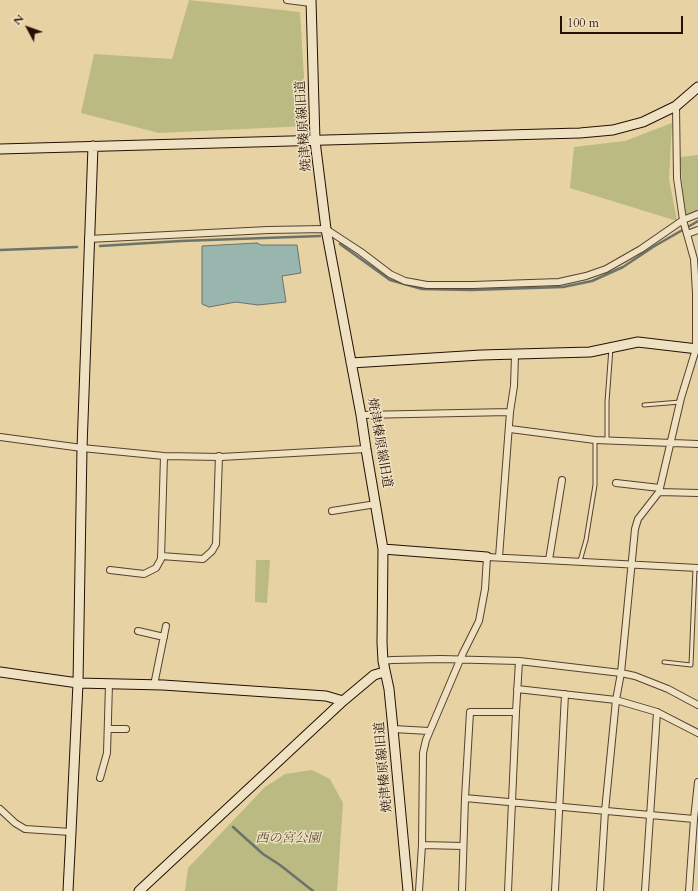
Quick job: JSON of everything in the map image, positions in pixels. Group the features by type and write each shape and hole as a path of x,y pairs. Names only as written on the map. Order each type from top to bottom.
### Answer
{"street":[{"path":"287,0 311,1"},
{"name":"焼津榛原線旧道","path":"311,1 316,141 326,229 361,415 383,549 383,661 384,672 389,689 394,729 408,891"},
{"path":"0,149 580,133 613,130 643,122 676,106 698,87"},
{"path":"600,891 605,811 616,700 621,673 635,529 638,519 660,490 680,402 697,349 696,259 683,220 677,178 676,106"},
{"path":"68,891 78,683 82,448 88,239 93,146"},
{"path":"88,239 268,230 326,229 361,252 390,274 405,281 427,285 558,282 586,276 606,269 641,249 683,220 698,214"},
{"path":"687,234 698,230"},
{"path":"351,363 481,355 590,352 638,342 697,349"},
{"path":"499,557 510,429 510,412 514,386 515,355"},
{"path":"361,415 510,412"},
{"path":"510,429 595,440 698,444"},
{"path":"0,437 82,448 164,456 219,456 366,449"},
{"path":"110,570 144,574 156,568 161,556 164,456"},
{"path":"161,556 203,559 212,551 216,544 219,456"},
{"path":"548,560 562,480"},
{"path":"616,483 660,490 698,493"},
{"path":"332,511 376,504"},
{"path":"383,549 488,557 696,568"},
{"path":"419,891 422,845 423,753 429,731 479,622 485,589 488,557"},
{"path":"154,685 166,626"},
{"path":"138,632 164,637"},
{"path":"383,661 461,659 519,661 621,673 635,676 668,689 697,703"},
{"path":"508,891 519,661"},
{"path":"0,672 18,676 78,683 154,685 326,696 343,701"},
{"path":"139,891 343,701 374,675 384,672"},
{"path":"100,778 107,752 109,684"},
{"path":"517,689 616,700 657,712 698,733"},
{"path":"555,891 565,694"},
{"path":"462,891 470,712 516,712"},
{"path":"645,891 657,712"},
{"path":"108,729 126,729"},
{"path":"394,729 429,731"},
{"path":"689,891 698,782"},
{"path":"465,798 694,819"},
{"path":"0,809 15,823 25,829 71,832"},
{"path":"422,845 463,846"}],"lane":[{"path":"607,440 607,402 611,348"},
{"path":"644,405 680,402"},
{"path":"580,561 586,540 595,485 595,440"},
{"path":"664,662 691,665 696,568"},
{"path":"693,613 698,612"}],"green space":[{"path":"189,0 300,12 307,126 159,133 81,113 94,54 172,59"},
{"path":"672,123 669,179 677,221 570,188 574,147 625,141"},
{"path":"698,155 698,212 685,216 680,157"},
{"path":"256,560 270,560 267,603 255,602"},
{"name":"西の宮公園","path":"312,770 330,779 343,803 337,891 185,891 188,868 265,787 285,774"}],"water":[{"path":"257,243 261,245 297,245 301,273 282,276 286,302 258,305 236,302 209,307 202,304 202,246"}],"waterway":[{"path":"340,244 390,280 422,289 471,290 563,287 592,281 623,267 653,247 698,221"},
{"path":"100,246 181,241 320,236"},
{"path":"0,250 77,247"},
{"path":"233,827 263,854 280,865 313,891"}]}
